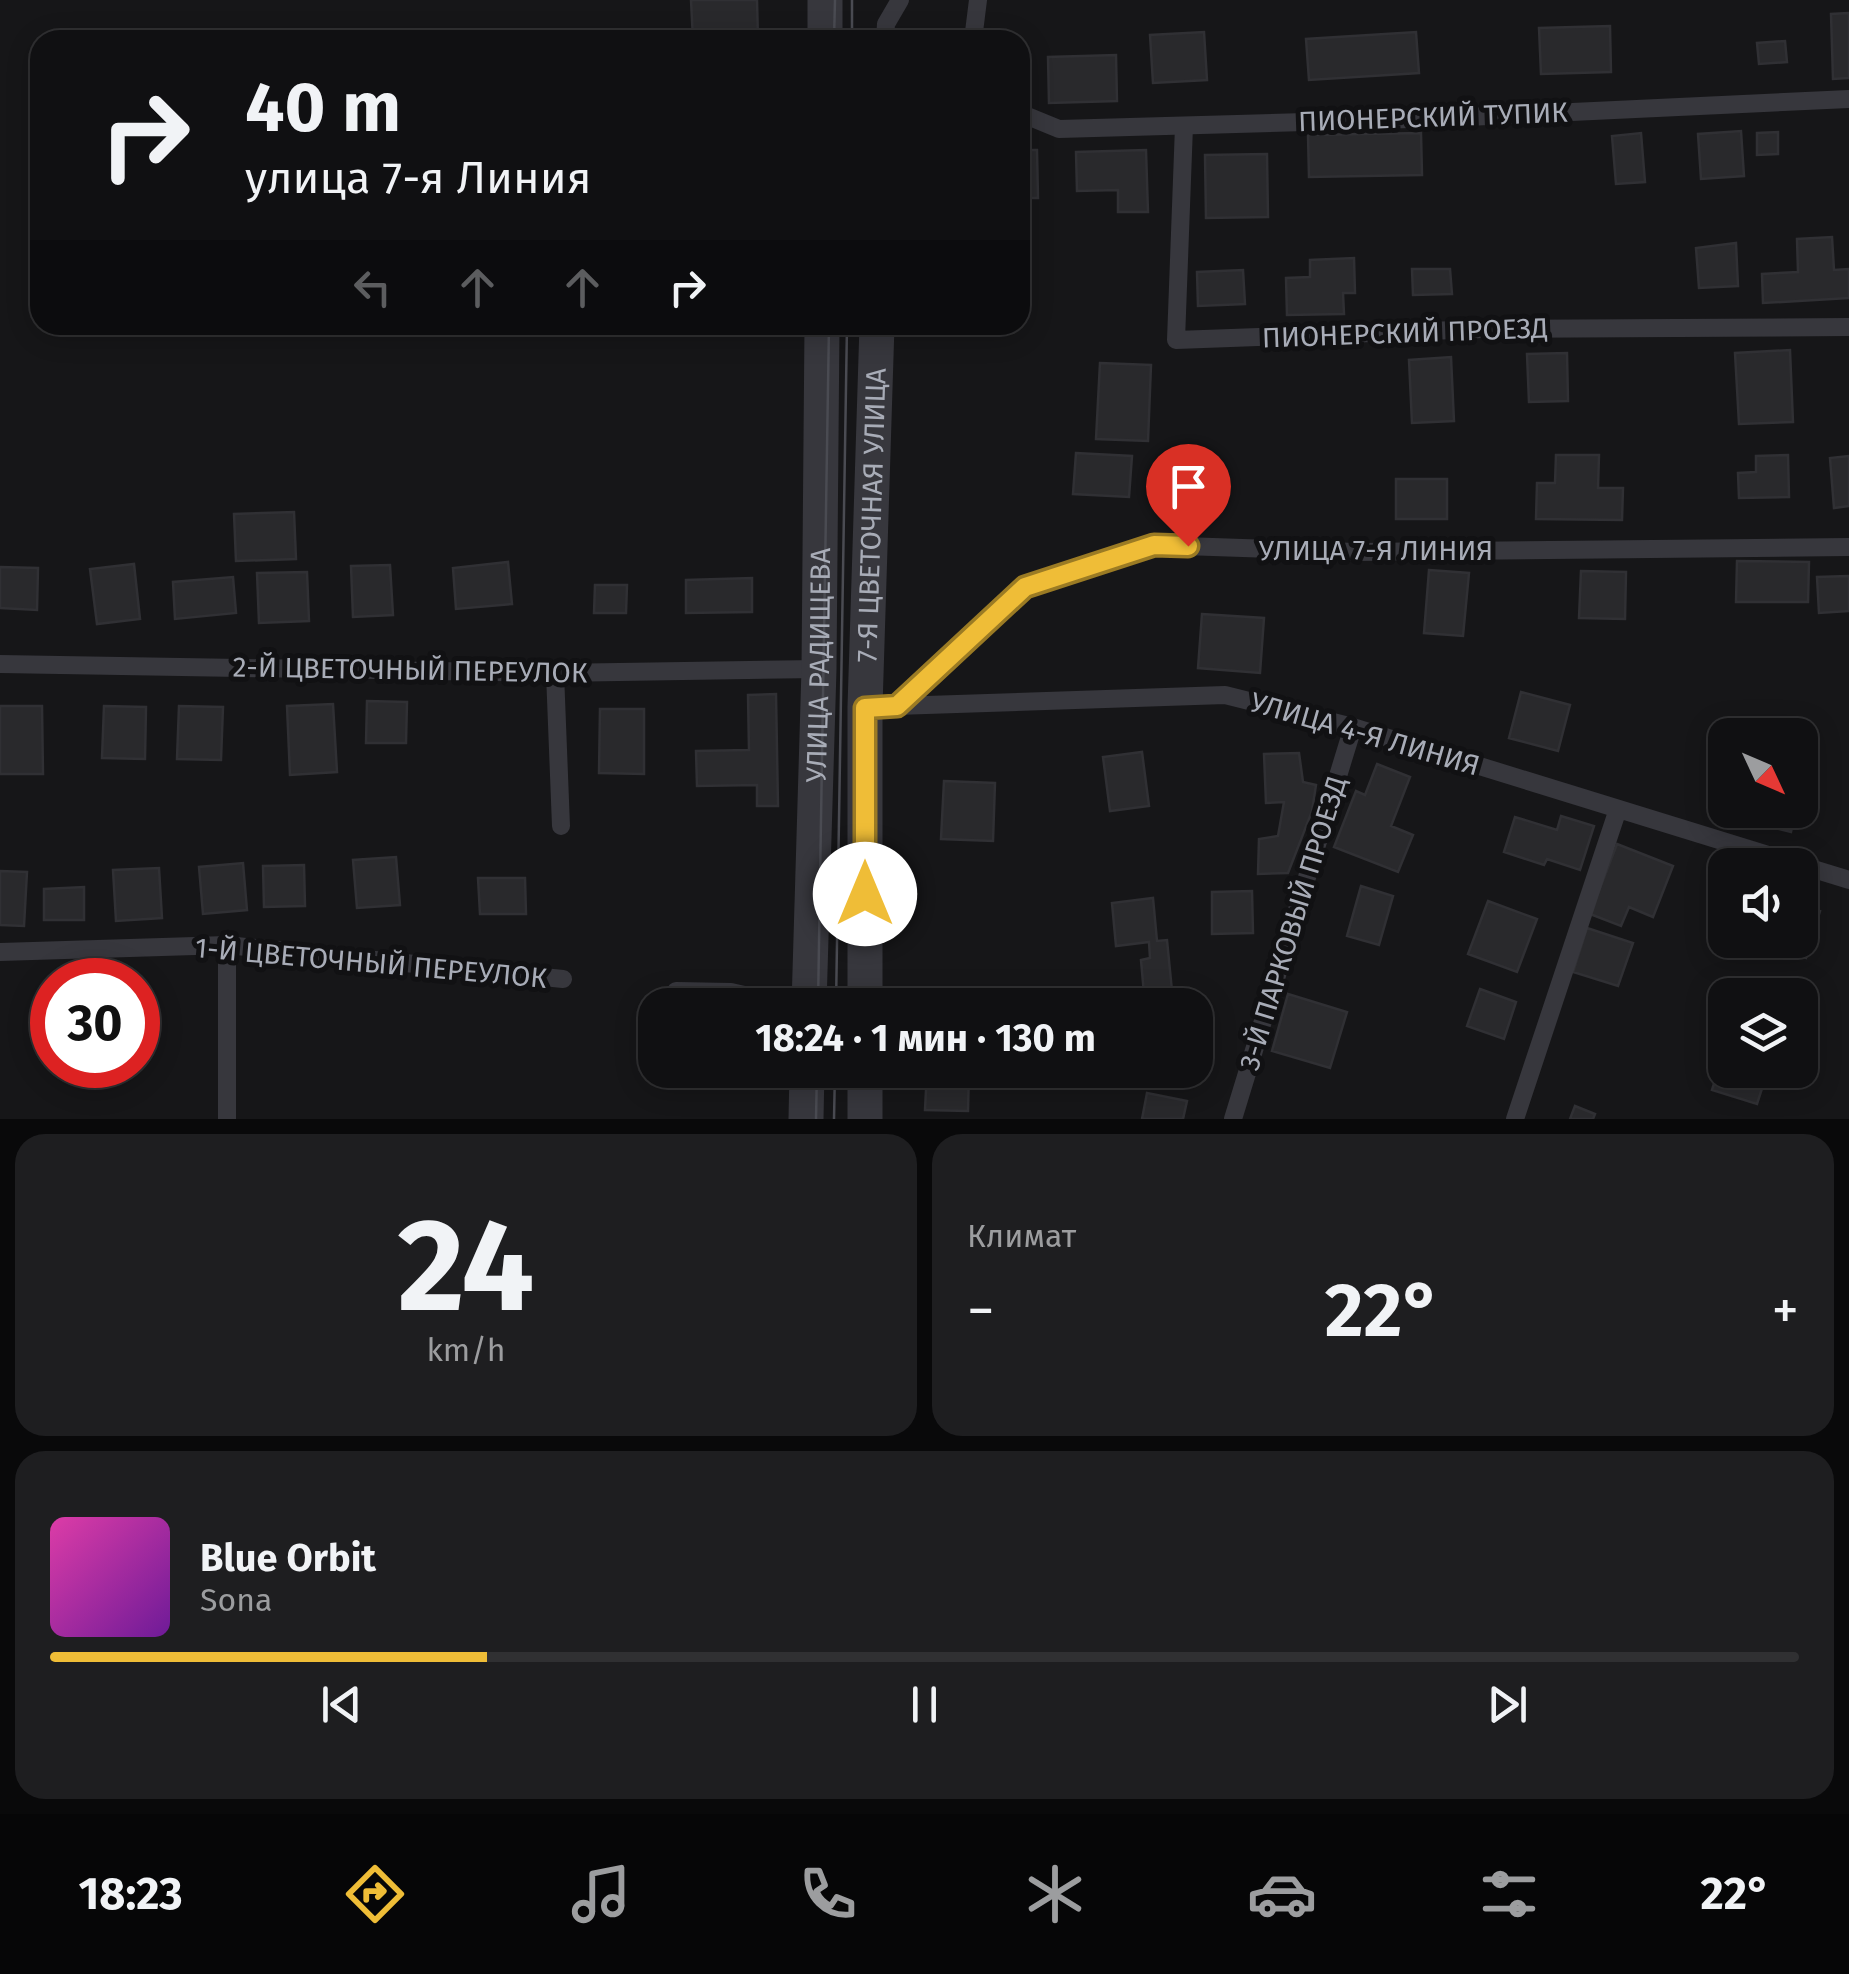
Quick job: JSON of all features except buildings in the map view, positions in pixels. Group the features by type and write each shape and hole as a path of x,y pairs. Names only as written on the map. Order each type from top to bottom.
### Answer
{"street":[{"path":"825,30 826,0"},
{"name":"УЛИЦА РАДИЩЕВА","path":"810,988 819,669 822,335"},
{"name":"7-Я ЦВЕТОЧНАЯ УЛИЦА","path":"866,988 881,707 877,335"},
{"path":"806,1119 807,1088"},
{"path":"865,1088 865,1119"}],"lane":[{"path":"886,30 900,0"},
{"path":"975,30 978,0"},
{"name":"ПИОНЕРСКИЙ ТУПИК","path":"1030,117 1059,130 1446,118 1849,99"},
{"name":"ПИОНЕРСКИЙ ПРОЕЗД","path":"1184,126 1176,340 1483,329 1849,327"},
{"name":"УЛИЦА 7-Я ЛИНИЯ","path":"881,707 1025,587 1154,545 1356,552 1849,547"},
{"name":"2-Й ЦВЕТОЧНЫЙ ПЕРЕУЛОК","path":"0,664 555,674 819,669"},
{"path":"555,674 561,826"},
{"name":"УЛИЦА 4-Я ЛИНИЯ","path":"881,707 1225,694 1353,727 1849,880"},
{"name":"3-Й ПАРКОВЫЙ ПРОЕЗД","path":"1233,1119 1353,727"},
{"path":"1515,1119 1618,809"},
{"path":"227,945 227,1119"},
{"name":"1-Й ЦВЕТОЧНЫЙ ПЕРЕУЛОК","path":"0,952 227,945 563,980"}],"tram line":[{"path":"834,30 835,0"},
{"path":"852,0 852,30"},
{"path":"818,988 829,335"},
{"path":"836,988 847,335"},
{"path":"816,1119 817,1088"},
{"path":"834,1119 835,1088"}],"route":[{"path":"865,894 865,708 897,706 1025,587 1154,545 1188,546"}]}
